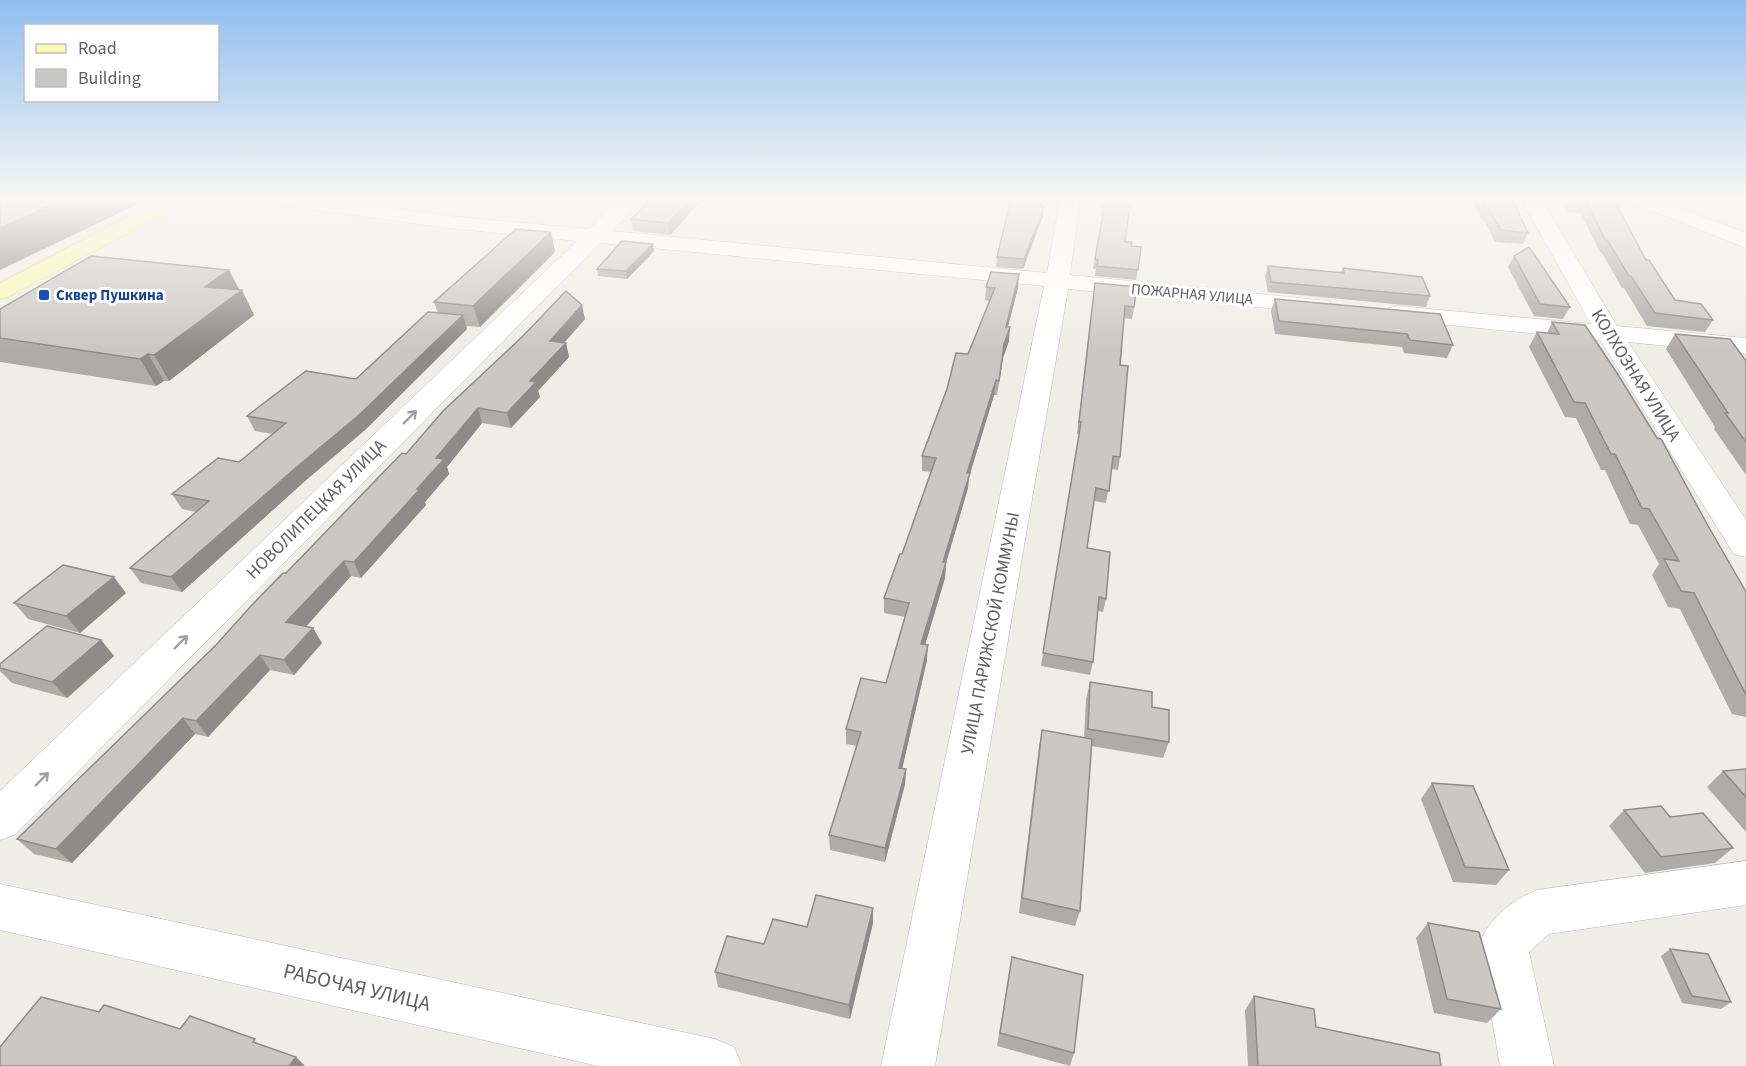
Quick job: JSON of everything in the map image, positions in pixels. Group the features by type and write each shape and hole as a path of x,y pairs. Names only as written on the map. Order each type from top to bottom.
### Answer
{"main road":[{"path":"0,292 83,249"}],"street":[{"name":"НОВОЛИПЕЦКАЯ УЛИЦА","path":"0,820 581,249"},
{"name":"ПОЖАРНАЯ УЛИЦА","path":"722,249 1338,308"},
{"name":"УЛИЦА ПАРИЖСКОЙ КОММУНЫ","path":"908,1066 1062,249"},
{"name":"КОЛХОЗНАЯ УЛИЦА","path":"1560,249 1608,332 1746,546"},
{"path":"1374,311 1746,346"},
{"path":"1527,1066 1503,944 1537,913 1746,883"},
{"name":"РАБОЧАЯ УЛИЦА","path":"0,908 715,1066"}],"building":[{"path":"494,249 533,249 473,306 434,302"},
{"path":"615,249 648,249 626,271 597,269"},
{"path":"999,249 1028,249 1024,259 997,257"},
{"path":"1097,249 1141,249 1138,270 1097,266 1098,260 1095,259"},
{"path":"1530,249 1570,307 1540,304 1514,256"},
{"path":"1613,249 1640,249 1675,300 1701,304 1713,320 1655,313"},
{"path":"91,256 229,270 205,287 242,290 154,355 148,354 140,359 0,338 0,309"},
{"path":"1268,266 1344,273 1343,268 1422,277 1430,296 1271,282"},
{"path":"991,272 1019,274 1006,327 1010,327 1004,344 999,381 996,380 967,473 970,473 921,644 928,645 899,768 906,769 885,848 829,835 861,732 846,729 861,678 886,683 909,603 884,598 936,458 922,456 947,389 956,353 968,354 995,288 986,287"},
{"path":"1095,283 1137,287 1134,307 1125,306 1120,365 1128,366 1120,457 1113,456 1109,491 1096,488 1087,548 1110,552 1106,599 1099,597 1093,662 1043,653 1081,422 1079,422"},
{"path":"566,291 582,305 550,341 566,343 530,381 536,382 507,413 478,408 436,458 444,459 417,489 420,489 354,562 344,561 286,622 313,628 284,660 260,655 196,721 183,718 56,849 17,839 216,645 251,606 402,453 406,454 443,411 522,337"},
{"path":"1275,299 1440,314 1453,345 1410,340 1407,334 1279,321"},
{"path":"428,312 463,315 359,415 171,577 130,568 209,501 172,494 218,458 239,462 286,423 247,416 306,371 356,379"},
{"path":"1552,322 1585,325 1657,438 1661,439 1746,592 1746,695 1694,593 1681,591 1664,559 1679,561 1649,509 1642,508 1615,454 1611,454 1585,403 1574,402 1537,332 1559,334"},
{"path":"1675,334 1730,339 1746,361 1746,442 1725,413 1728,413"},
{"path":"63,565 114,577 66,616 14,603"},
{"path":"47,626 101,640 52,682 0,668 0,664"},
{"path":"1090,682 1152,692 1152,707 1169,710 1169,742 1088,729"},
{"path":"1042,730 1092,739 1080,911 1022,898"},
{"path":"1746,769 1746,797 1723,771"},
{"path":"1432,783 1473,786 1509,870 1465,867"},
{"path":"1661,806 1670,817 1703,813 1733,848 1661,857 1624,810"},
{"path":"816,895 873,908 849,1005 715,972 727,936 764,944 773,919 807,927"},
{"path":"1428,923 1479,932 1501,1009 1447,999"},
{"path":"1670,949 1708,954 1731,1002 1692,996"},
{"path":"1012,957 1083,975 1074,1053 1000,1033"},
{"path":"1254,996 1314,1009 1316,1027 1439,1053 1441,1066 1258,1066"},
{"path":"41,997 99,1012 104,1005 180,1029 190,1016 255,1039 253,1042 296,1057 289,1066 0,1066 0,1047"}],"place":[{"name":"Сквер Пушкина","path":"44,295"}]}
